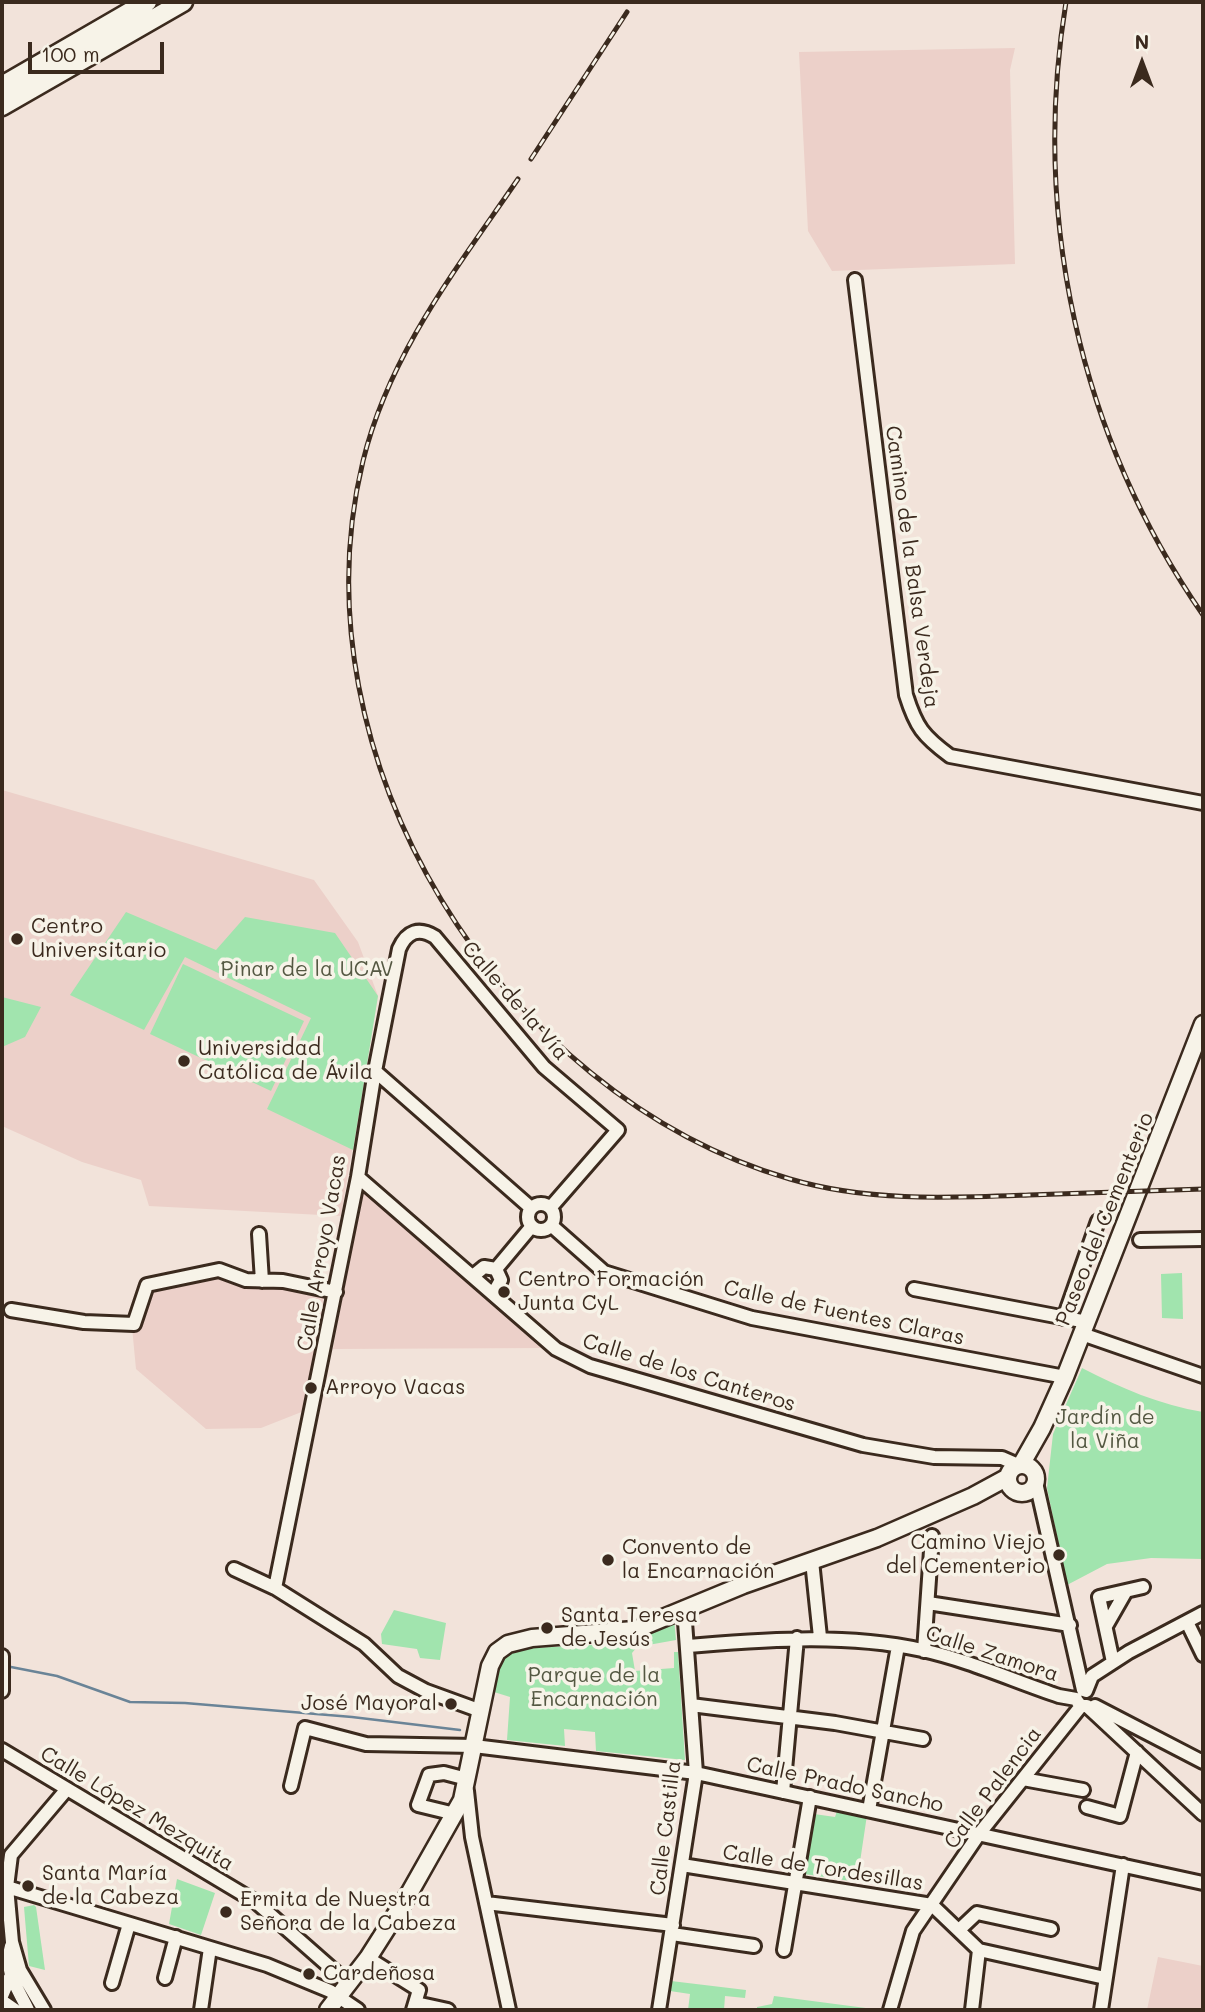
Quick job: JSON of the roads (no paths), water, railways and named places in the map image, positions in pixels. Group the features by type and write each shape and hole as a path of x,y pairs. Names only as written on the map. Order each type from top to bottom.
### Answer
{"highway":[{"path":"2,86 147,2"},
{"path":"2,106 183,2"}],"main road":[{"name":"Paseo del Cementerio","path":"1021,1477 1065,1377 1203,1024"},
{"path":"328,2010 368,1958 455,1814 467,1781 491,1666 498,1652 508,1644 532,1638 634,1630 684,1608 877,1538 1021,1477"}],"street":[{"name":"Camino de la Balsa Verdeja","path":"855,280 906,695 914,720 926,738 950,756 1203,803"},
{"name":"Calle Arroyo Vacas","path":"275,1588 336,1292 399,948 404,937 414,931"},
{"name":"Calle de la Vía","path":"414,931 425,931 435,937 544,1067 618,1130 551,1207"},
{"path":"375,1070 531,1208"},
{"name":"Calle de los Canteros","path":"358,1177 556,1349 590,1366 863,1445 933,1457 1002,1458 1021,1477"},
{"path":"539,1204 551,1207 555,1214 552,1226 539,1231 532,1226 528,1220 531,1208 539,1204"},
{"path":"1064,1318 1098,1221"},
{"path":"496,1269 532,1226"},
{"name":"Calle de Fuentes Claras","path":"552,1226 604,1272 752,1318 1065,1377"},
{"path":"260,1234 262,1281"},
{"path":"1140,1240 1203,1238"},
{"path":"473,1276 484,1267 496,1269"},
{"path":"493,1294 501,1280 496,1269"},
{"path":"11,1310 84,1322 134,1324 147,1286 219,1270 246,1280 283,1281 336,1292"},
{"path":"914,1289 1064,1318 1203,1376"},
{"path":"1021,1477 1043,1509 1084,1699 1136,1730 1203,1762"},
{"path":"924,1651 932,1536"},
{"path":"812,1560 820,1637"},
{"path":"234,1569 275,1588 363,1644 398,1676 426,1691 478,1727"},
{"path":"1113,1662 1099,1597 1143,1587"},
{"path":"1106,1626 1126,1591"},
{"path":"928,1603 1070,1625"},
{"name":"Calle Castilla","path":"659,2010 696,1773 684,1608"},
{"name":"Calle Palencia","path":"890,2010 908,1941 979,1834 1084,1699 1092,1676 1203,1613"},
{"path":"1186,1622 1203,1655"},
{"name":"Calle Zamora","path":"687,1646 820,1637 898,1646 924,1651 1059,1696 1084,1699 1126,1743 1203,1814"},
{"path":"783,1791 797,1638"},
{"path":"869,1810 885,1732 898,1646"},
{"path":"2,1656 2,1691"},
{"path":"691,1705 788,1717 923,1739"},
{"path":"291,1786 305,1728 366,1744 478,1727"},
{"name":"Calle Prado Sancho","path":"478,1727 1203,1883"},
{"path":"1126,1743 1136,1730"},
{"name":"Calle López Mezquita","path":"2,1750 256,1902 343,1990"},
{"path":"1087,1807 1121,1816 1137,1752"},
{"path":"455,1814 418,1805 429,1775 436,1772 467,1781 472,1837 509,2010"},
{"path":"1023,1779 1083,1790"},
{"path":"44,2010 23,1978 12,1942 7,1888 11,1855 67,1789"},
{"path":"784,1950 810,1797"},
{"name":"Calle de Tordesillas","path":"682,1865 932,1905 979,1950"},
{"path":"1103,2010 1105,1978 1123,1865"},
{"path":"7,1888 176,1937 343,1990 358,2010"},
{"path":"486,1903 672,1930 754,1946"},
{"path":"960,1929 977,1913 1051,1928"},
{"path":"112,1983 129,1924"},
{"path":"165,1978 176,1937"},
{"path":"12,1942 8,1955 10,1977 28,2010"},
{"path":"201,2010 210,1948"},
{"path":"972,2010 979,1950 1105,1978"},
{"path":"368,1958 419,1990 414,2007 448,2010"},
{"path":"10,1977 2,1998 15,2010"}],"waterway":[{"path":"11,1667 57,1676 130,1702 185,1703 352,1717 460,1730"}],"railway":[{"path":"1066,2 1057,82 1055,163 1061,243 1075,322 1096,399 1124,474 1160,546 1203,615"},
{"path":"531,159 627,12"},
{"path":"518,179 427,313 390,384 363,461 349,573 359,686 390,796 441,900 509,993 591,1073 686,1136 790,1179 849,1192 909,1197 1203,1189"}],"place":[{"name":"Centro Universitario","path":"17,939"},
{"name":"Universidad Católica de Ávila","path":"184,1061"},
{"name":"Centro Formación Junta CyL","path":"504,1292"},
{"name":"Arroyo Vacas","path":"311,1388"},
{"name":"Camino Viejo del Cementerio","path":"1059,1555"},
{"name":"Convento de la Encarnación","path":"608,1560"},
{"name":"Santa Teresa de Jesús","path":"547,1628"},
{"name":"José Mayoral","path":"451,1704"},
{"name":"Santa María de la Cabeza","path":"28,1886"},
{"name":"Ermita de Nuestra Señora de la Cabeza","path":"226,1912"},
{"name":"Cardeñosa","path":"309,1974"}],"park label":[{"name":"Pinar de la UCAV","path":"307,970"},
{"name":"Jardín de la Viña","path":"1105,1430"},
{"name":"Parque de la Encarnación","path":"594,1688"}]}
